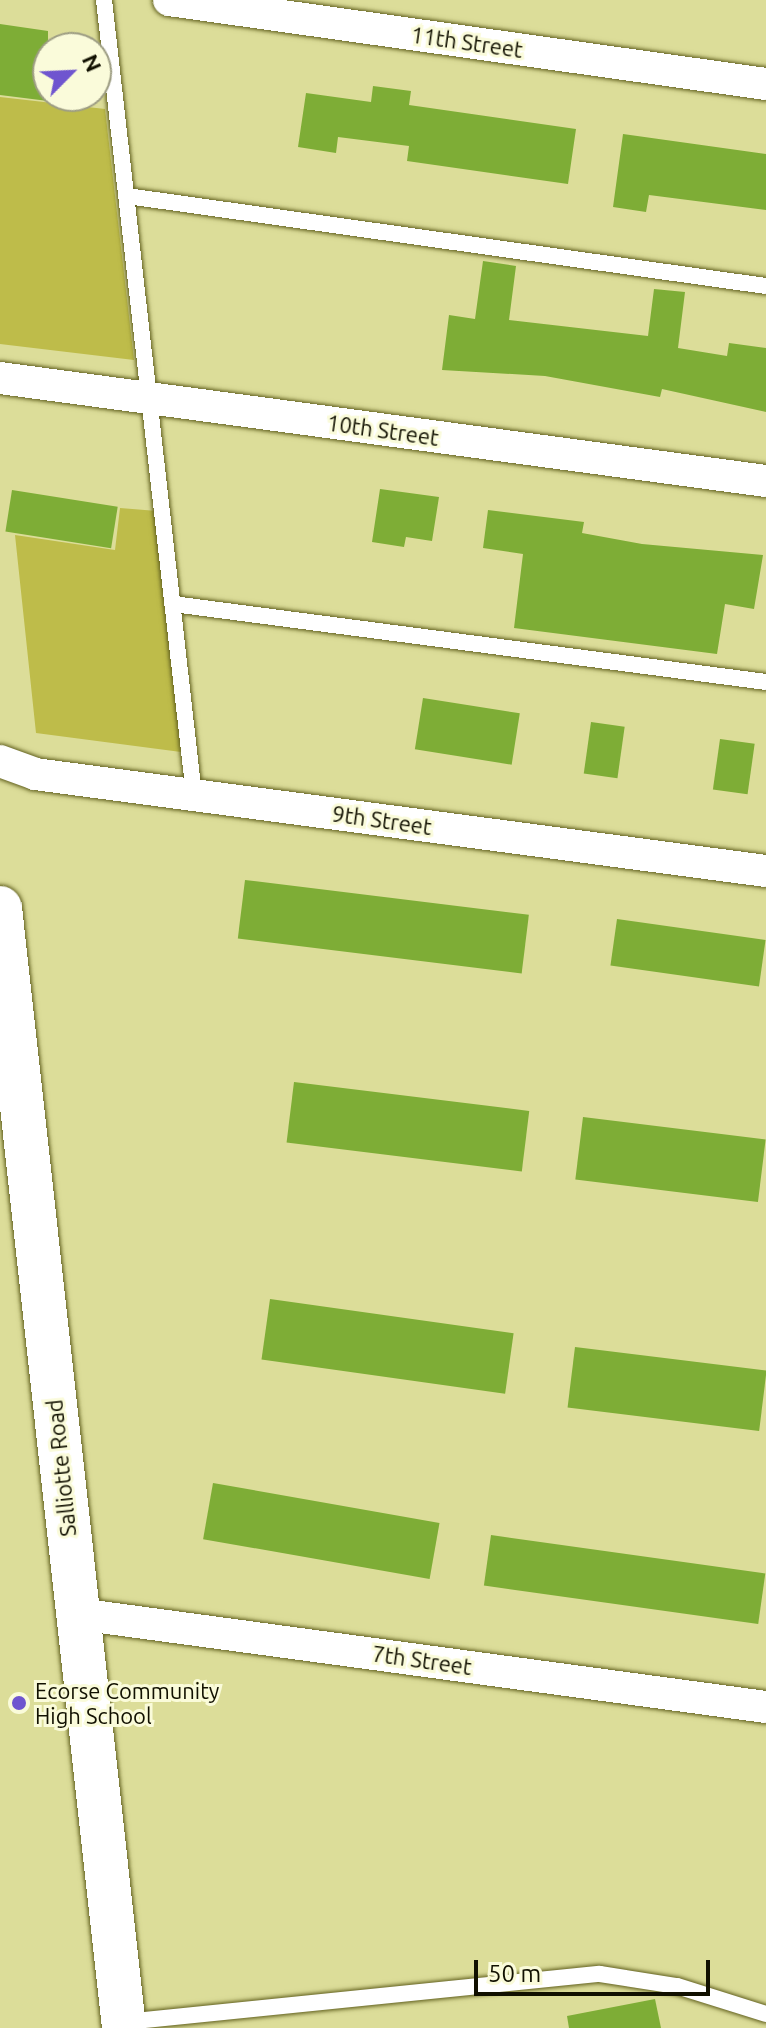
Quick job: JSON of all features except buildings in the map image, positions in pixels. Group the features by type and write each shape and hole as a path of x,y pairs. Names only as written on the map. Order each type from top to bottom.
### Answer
{"street":[{"name":"11th Street","path":"169,0 766,84"},
{"name":"10th Street","path":"0,378 766,481"},
{"name":"9th Street","path":"0,761 35,774 766,871"},
{"name":"Salliotte Road","path":"0,908 6,1022 78,1614 123,2025"},
{"name":"7th Street","path":"78,1614 766,1707"}],"lane":[{"path":"104,0 194,795"},
{"path":"127,196 766,286"},
{"path":"173,604 766,682"},
{"path":"123,2025 600,1974 677,1986 766,2014"}],"shaded area":[{"path":"0,97 32,101 32,112 105,112 134,360 0,344"},
{"path":"120,508 157,511 181,752 36,733 15,535 115,550"}],"place":[{"name":"Ecorse Community High School","path":"19,1703"}]}
